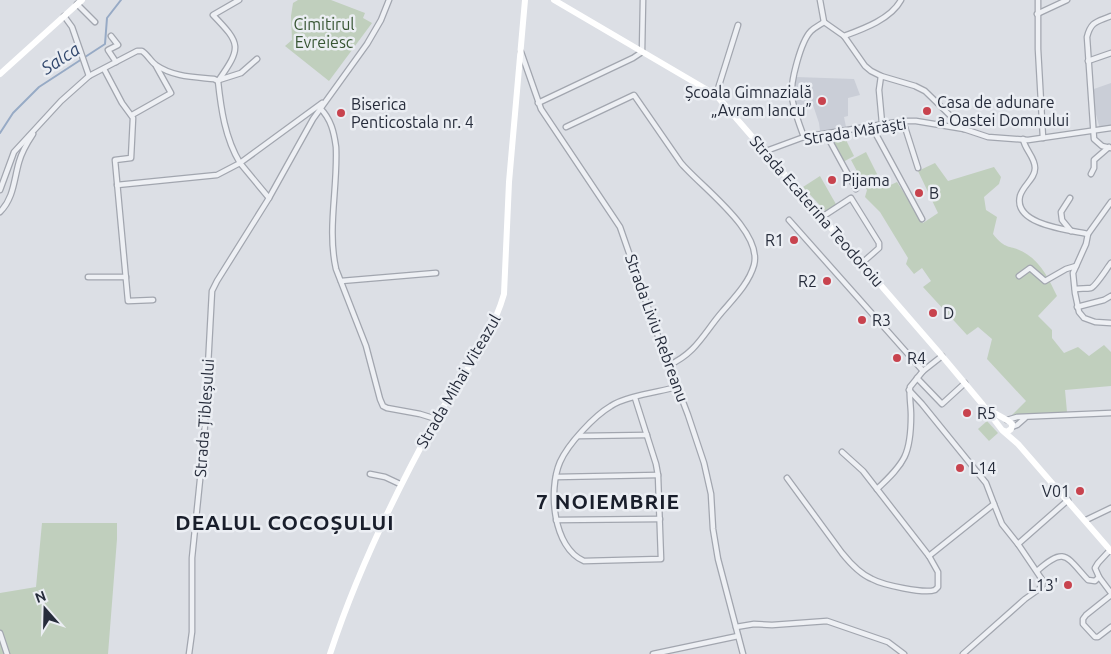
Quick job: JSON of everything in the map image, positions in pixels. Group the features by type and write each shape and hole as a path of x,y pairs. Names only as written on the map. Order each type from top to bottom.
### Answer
{"main road":[{"name":"Strada Mihai Viteazul","path":"330,654 363,563 400,484 436,419 472,361 496,317 504,294 510,182 525,0"},
{"name":"Strada Ecaterina Teodoroiu","path":"554,0 716,95 942,356 1002,429 1016,441"},
{"path":"0,74 79,2"},
{"name":"Strada Ecaterina Teodoroiu","path":"986,408 1006,420"},
{"path":"1012,428 1008,431 1002,429 1001,422 1010,421 1016,441 1111,550"}],"street":[{"path":"239,0 213,15 232,34 236,43 236,48 218,81 221,108 234,153 269,198"},
{"name":"Strada Țibleșului","path":"188,654 192,632 192,558 204,441 212,291 269,198 325,100 367,44 381,20 389,0"},
{"path":"538,103 642,52 643,0"},
{"path":"820,0 824,22 844,36 865,66 881,76 915,86 925,91 964,129"},
{"path":"844,36 884,18 894,10 901,0"},
{"path":"1038,0 1043,138"},
{"path":"1038,14 1067,0"},
{"path":"79,2 96,22"},
{"path":"64,16 72,27 89,76"},
{"path":"1110,147 1097,143 1092,131 1087,38 1089,28 1095,22 1111,16"},
{"path":"804,137 792,96 794,80 808,34 824,22"},
{"path":"716,95 738,25"},
{"path":"111,36 118,45 108,50 116,62"},
{"path":"0,190 14,152 61,101 89,76 139,50 146,54 155,65 171,93 132,115"},
{"name":"Strada Liviu Rebreanu","path":"521,51 538,103 620,227 698,443 708,480 715,543 743,654"},
{"path":"1088,61 1111,53"},
{"path":"155,65 183,76 218,81 241,73 257,59"},
{"path":"104,69 122,103 132,115 131,158 114,160 128,301 153,300"},
{"path":"881,76 879,90 882,123"},
{"path":"566,127 634,95 681,163 714,194 747,233 754,248 756,256 754,265 742,287 688,355 669,365"},
{"name":"Strada Țibleșului","path":"117,185 217,175 240,163 325,100"},
{"path":"320,108 329,120 336,141 337,160 332,241 334,259 366,346 383,406 436,419"},
{"path":"903,121 918,168"},
{"name":"Strada Mărăști","path":"766,151 804,137 903,121 916,121 964,129 988,137 1023,140 1111,128"},
{"path":"871,125 922,220"},
{"path":"0,212 10,198 21,155 36,128"},
{"path":"826,134 856,189"},
{"path":"1023,140 1034,161 1035,169 1033,176 1020,194 1020,204 1024,213 1040,223 1088,234"},
{"path":"1091,174 1094,168 1094,160 1110,147"},
{"path":"822,217 851,198 879,243 879,248 862,263"},
{"path":"1070,198 1061,212 1062,220 1071,231"},
{"path":"1111,202 1088,234 1074,273 1077,307 1084,318 1095,322 1111,323"},
{"name":"Strada Ecaterina Teodoroiu","path":"789,220 923,371"},
{"path":"1075,289 1091,288 1111,263"},
{"path":"1019,276 1030,268 1045,281 1066,269 1076,266"},
{"path":"341,281 436,273"},
{"path":"88,277 126,277"},
{"path":"1077,307 1104,300 1111,296"},
{"path":"877,489 897,470 907,453 911,419 909,390 923,371 942,356"},
{"path":"917,378 942,404 965,383"},
{"path":"635,398 658,475 661,559 584,561 574,556 567,547 556,520 554,494 556,477 562,458 579,436 599,415 613,404 635,398 677,388"},
{"path":"909,390 986,483 1002,524 1043,581 1042,587 1025,599 964,654"},
{"path":"1006,420 1018,417 1111,413"},
{"path":"1012,428 1026,418"},
{"path":"579,436 647,435"},
{"path":"787,478 851,564 870,578 924,591 935,590 938,587 938,572 929,556 863,471 842,452"},
{"path":"370,474 384,477 400,484"},
{"path":"556,477 658,475"},
{"path":"1018,544 1068,500"},
{"path":"929,556 994,504"},
{"path":"1086,520 1111,508"},
{"path":"556,520 660,520"},
{"path":"1111,550 1098,562 1095,568 1111,594 1083,619 1083,624 1095,637 1098,637 1111,627"},
{"path":"1037,571 1056,556 1062,555 1067,557 1088,580 1095,580 1099,577"},
{"path":"736,627 754,624 772,625 827,621 888,642 904,654"},
{"path":"0,633 7,654"},
{"path":"653,654 738,636"}],"shaded area":[{"name":"Școala Gimnazială „Avram Iancu”","path":"796,77 854,79 860,95 848,98 848,116 844,117 846,127 820,131 813,105 796,105 794,91"},
{"path":"1111,83 1111,127 1100,129 1095,111 1092,112 1091,90"}],"green space":[{"name":"Cimitirul Evreiesc","path":"298,0 331,0 365,13 363,18 372,23 329,81 285,46 292,40 291,16 293,3"},
{"path":"844,136 854,156 843,162 833,142"},
{"path":"866,152 884,188 897,182 923,223 938,213 918,171 935,163 948,181 994,167 1001,177 999,184 984,197 986,210 997,217 993,234 1001,243 1020,250 1031,257 1048,278 1057,296 1038,316 1052,330 1052,338 1064,353 1078,347 1089,356 1104,345 1111,352 1111,386 1065,390 1067,412 1012,415 1026,401 987,359 992,339 978,327 967,335 923,287 931,281 922,268 914,274 906,264 908,258 880,212 865,197 867,190 851,160"},
{"path":"820,176 837,206 827,213 803,187"},
{"path":"987,421 998,433 989,441 978,429"},
{"path":"42,523 117,523 108,654 0,654 0,593 36,587"}],"waterway":[{"name":"Salca","path":"0,133 13,113 39,87 105,44 107,18 121,0"}],"place":[{"name":"Școala Gimnazială „Avram Iancu”","path":"822,101"},
{"name":"Casa de adunare a Oastei Domnului","path":"927,111"},
{"name":"Biserica Penticostala nr. 4","path":"341,113"},
{"name":"Pijama","path":"832,180"},
{"name":"B","path":"919,193"},
{"name":"R1","path":"794,240"},
{"name":"R2","path":"827,281"},
{"name":"D","path":"933,313"},
{"name":"R3","path":"862,320"},
{"name":"R4","path":"897,358"},
{"name":"R5","path":"967,413"},
{"name":"L14","path":"960,468"},
{"name":"V01","path":"1080,491"},
{"name":"L13'","path":"1068,585"}],"district":[{"name":"7 NOIEMBRIE","path":"608,501"},
{"name":"DEALUL COCOȘULUI","path":"285,522"}]}
